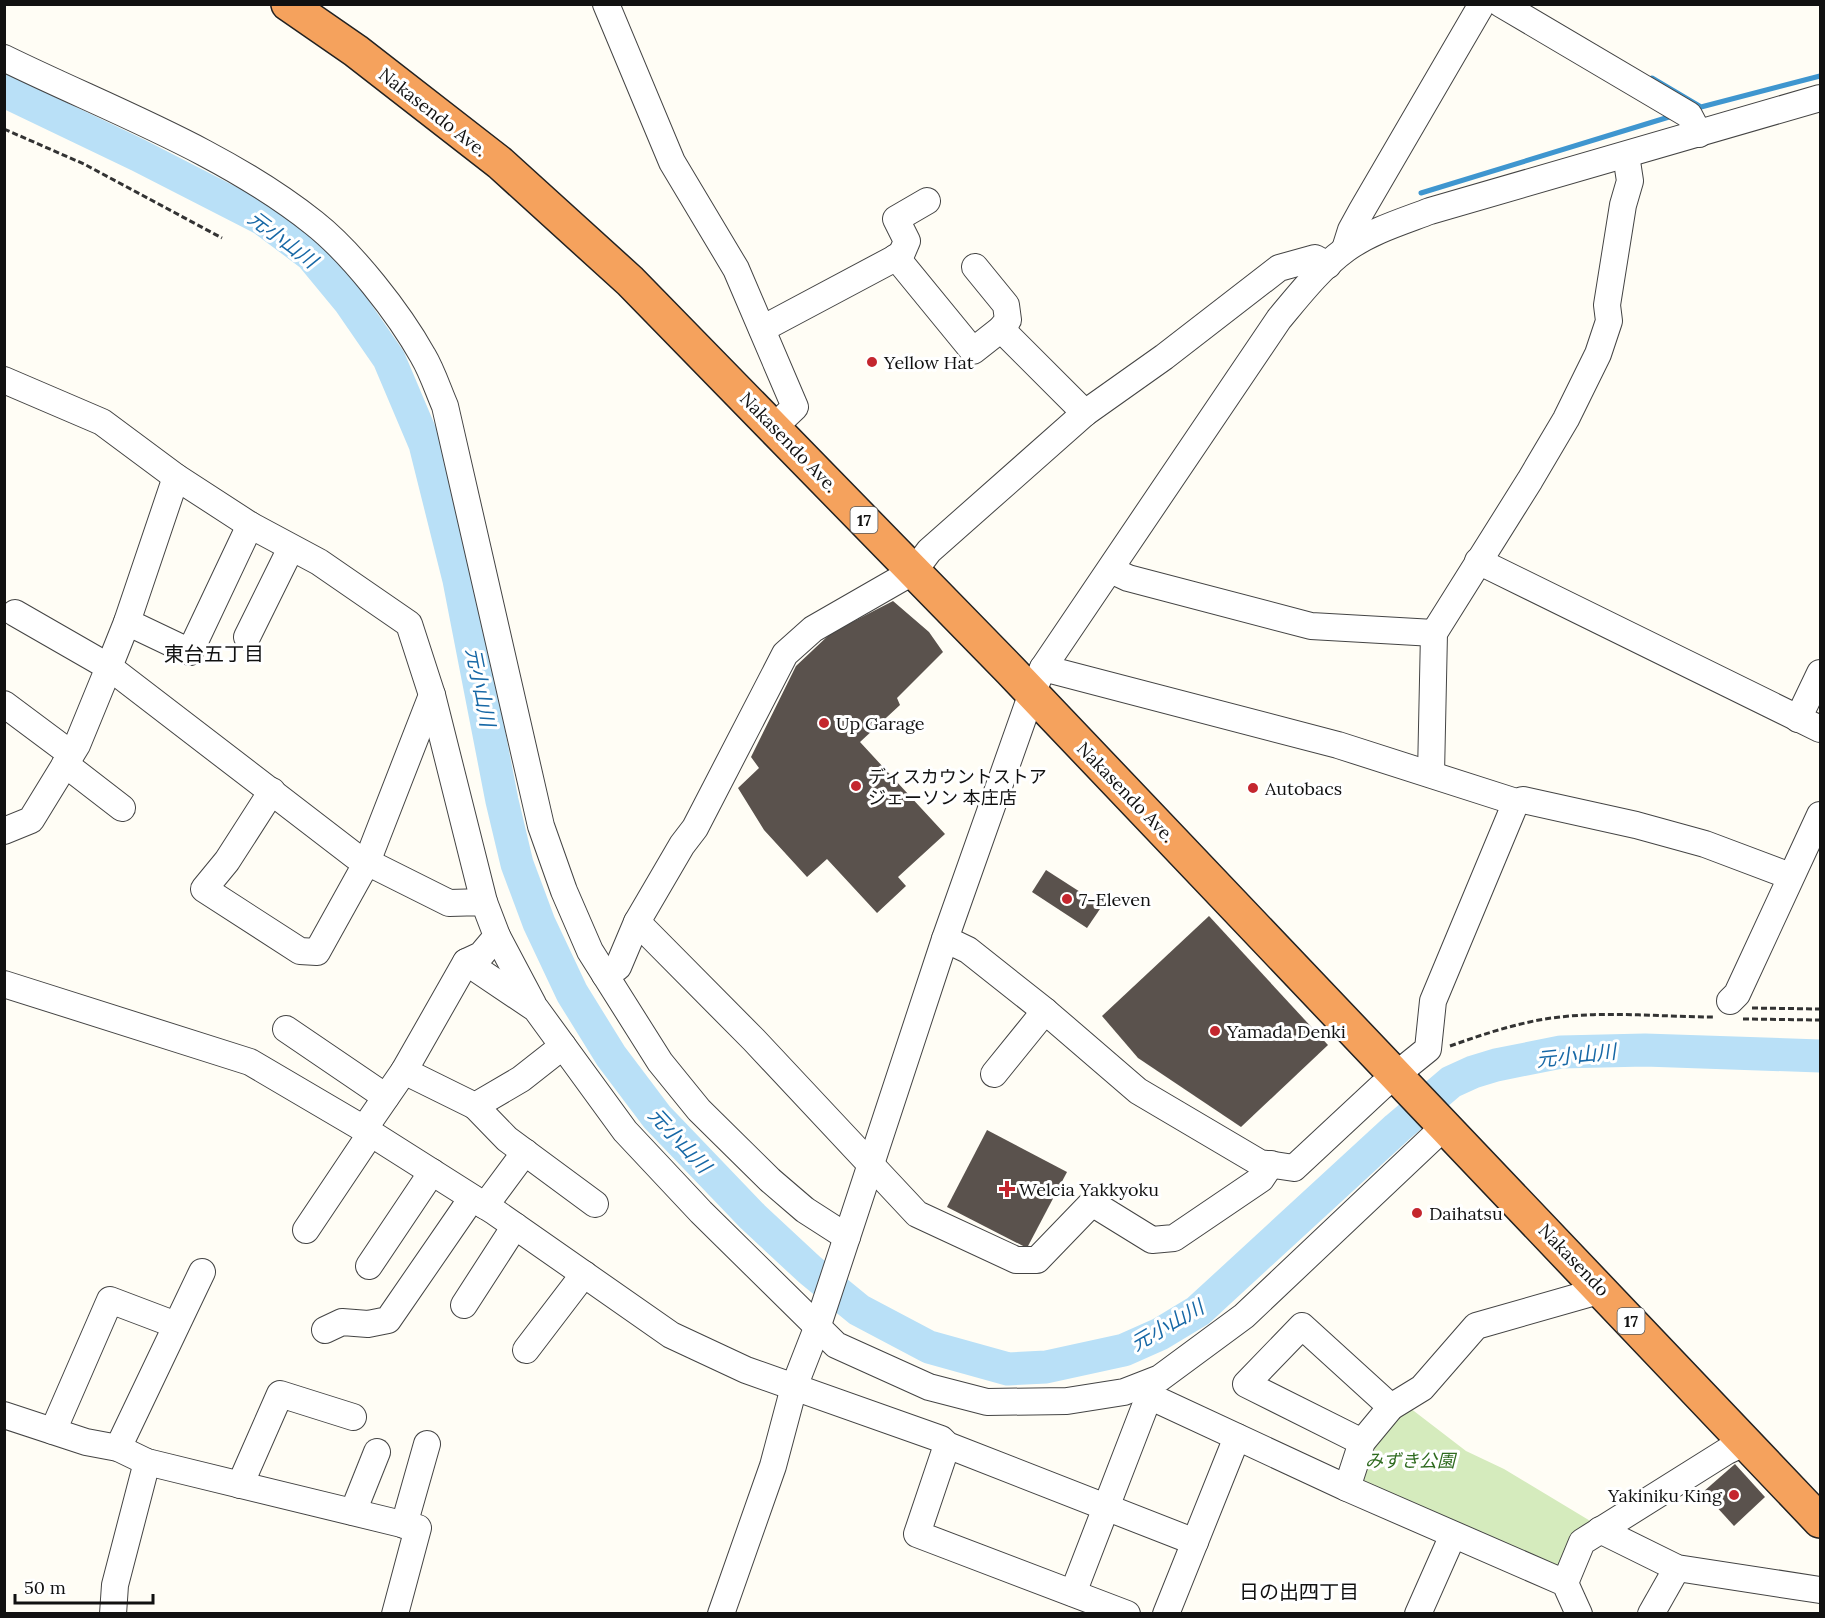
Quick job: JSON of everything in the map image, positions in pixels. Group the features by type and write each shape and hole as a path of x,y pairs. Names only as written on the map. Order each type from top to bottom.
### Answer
{"highway":[{"name":"Nakasendo Ave.","path":"288,4 356,51 500,163 630,281 914,571 1038,681 1398,1077"},
{"name":"Nakasendo","path":"1398,1077 1821,1521"}],"street":[{"path":"606,4 672,162 736,269 795,407 774,427"},
{"path":"1337,257 1482,4"},
{"path":"1501,4 1689,115 1699,134"},
{"path":"4,58 169,135 284,200 316,224 347,254 398,316 424,357 445,406 541,826 572,911 590,951 660,1062 699,1110 770,1180 845,1243"},
{"path":"721,1614 773,1466 794,1387 819,1323 945,939 1038,681 1279,319 1309,283 1337,257 1377,231 1430,211 1821,98"},
{"path":"1431,774 1434,633 1566,419 1598,354 1610,321 1607,305 1623,206 1630,181 1626,155"},
{"path":"762,329 902,255 907,241 897,219 927,201"},
{"path":"897,257 973,351 1001,329 1008,320 1006,305 975,267"},
{"path":"605,975 618,967 637,922 694,828 785,654 813,628 914,571 929,551 1085,413 1164,357 1279,268 1314,258 1337,257"},
{"path":"1001,329 1085,413"},
{"path":"4,380 102,422 176,477 250,525 319,562 409,624 432,695 484,902 497,936 536,1009 625,1131 701,1212 819,1323 836,1345 928,1387 987,1402 1067,1401 1124,1392 1160,1378 1244,1316 1443,1124"},
{"path":"7,825 31,820 68,759 127,622 176,477"},
{"path":"127,622 190,652 250,525"},
{"path":"248,637 291,548"},
{"path":"1478,561 1810,724 1821,673"},
{"path":"1111,570 1128,578 1311,626 1434,633"},
{"path":"15,613 109,667 355,856 449,903 484,902"},
{"path":"1038,681 1338,745 1516,802 1523,800 1636,825 1705,844 1790,876"},
{"path":"272,791 227,861 204,889 300,951 317,952 367,862 432,695"},
{"path":"4,704 122,808"},
{"path":"945,939 968,950 1046,1011 1138,1090 1260,1163 1294,1168 1428,1049 1433,1001 1516,802"},
{"path":"1730,1012 1790,876 1821,814"},
{"path":"637,922 754,1040 917,1214 1016,1260 1038,1260 1092,1203 1152,1240 1174,1238 1261,1179 1272,1164"},
{"path":"306,1230 404,1071 466,962 481,955 497,936"},
{"path":"466,962 536,1009"},
{"path":"4,984 250,1062 368,1131 479,1202 671,1335 746,1370 941,1439 947,1445 1195,1542"},
{"path":"994,1074 1046,1011"},
{"path":"286,1029 386,1097"},
{"path":"475,1106 521,1079 563,1046"},
{"path":"404,1071 475,1106 507,1139 595,1204"},
{"path":"325,1330 342,1322 368,1324 388,1320 479,1202 525,1152"},
{"path":"369,1266 432,1172"},
{"path":"464,1305 515,1226"},
{"path":"118,1448 202,1272"},
{"path":"526,1350 584,1274"},
{"path":"1347,1488 1362,1442 1391,1407 1422,1388 1476,1326 1602,1290"},
{"path":"53,1431 110,1300 176,1325"},
{"path":"1362,1442 1246,1384 1302,1326 1391,1407"},
{"path":"240,1485 280,1394 353,1417"},
{"path":"1072,1593 1149,1396 1347,1488 1565,1583 1579,1614"},
{"path":"4,1415 86,1442 118,1448 147,1462 418,1528 395,1614"},
{"path":"1166,1614 1237,1437"},
{"path":"1565,1583 1582,1542 1727,1451 1746,1442"},
{"path":"404,1525 427,1444"},
{"path":"947,1445 917,1533 1127,1614"},
{"path":"353,1512 377,1452"},
{"path":"113,1614 115,1585 147,1462"},
{"path":"1600,1530 1677,1568 1821,1590"},
{"path":"1418,1614 1453,1535"},
{"path":"1651,1614 1677,1568"}],"path":[{"path":"4,129 84,164 222,238"},
{"path":"1730,1012 1738,1005 1754,1009 1821,1009"},
{"path":"1428,1049 1442,1049 1499,1029 1527,1022 1571,1016 1730,1012 1821,1020"}],"green space":[{"name":"みずき公園","path":"1410,1408 1466,1451 1504,1469 1592,1522 1557,1571 1359,1479 1362,1462 1386,1422"}],"building":[{"path":"893,601 929,632 943,652 897,698 900,705 860,742 945,834 898,877 906,886 877,913 827,859 807,877 764,830 738,788 759,768 751,757 796,666 831,633"},
{"name":"7-Eleven","path":"1046,870 1102,906 1087,928 1032,892"},
{"name":"Yamada Denki","path":"1209,916 1328,1045 1241,1127 1138,1058 1102,1016"},
{"name":"Welcia Yakkyoku","path":"987,1130 1067,1172 1027,1248 947,1207"},
{"name":"Yakiniku King","path":"1735,1464 1765,1497 1734,1526 1703,1492"}],"waterway":[{"path":"1652,78 1701,107 1820,76"},
{"name":"元小山川","path":"4,91 138,155 263,219 311,255 349,301 389,359 425,444 459,580 502,801 517,864 539,923 572,993 611,1056 657,1117 753,1217 810,1270 859,1310 929,1347 1008,1369 1046,1367 1124,1350 1160,1334 1198,1311 1397,1128 1451,1082 1473,1072 1561,1052 1645,1050 1820,1056"},
{"path":"1421,193 1669,117"}],"place":[{"name":"Yellow Hat","path":"872,362"},
{"name":"Up Garage","path":"824,723"},
{"name":"ディスカウントストア ジェーソン 本庄店","path":"856,786"},
{"name":"Autobacs","path":"1253,788"},
{"name":"7-Eleven","path":"1067,899"},
{"name":"Yamada Denki","path":"1215,1031"},
{"name":"Welcia Yakkyoku","path":"1007,1189"},
{"name":"Daihatsu","path":"1417,1213"},
{"name":"Yakiniku King","path":"1734,1495"}],"district":[{"name":"東台五丁目","path":"214,653"},
{"name":"日の出四丁目","path":"1299,1591"}]}
